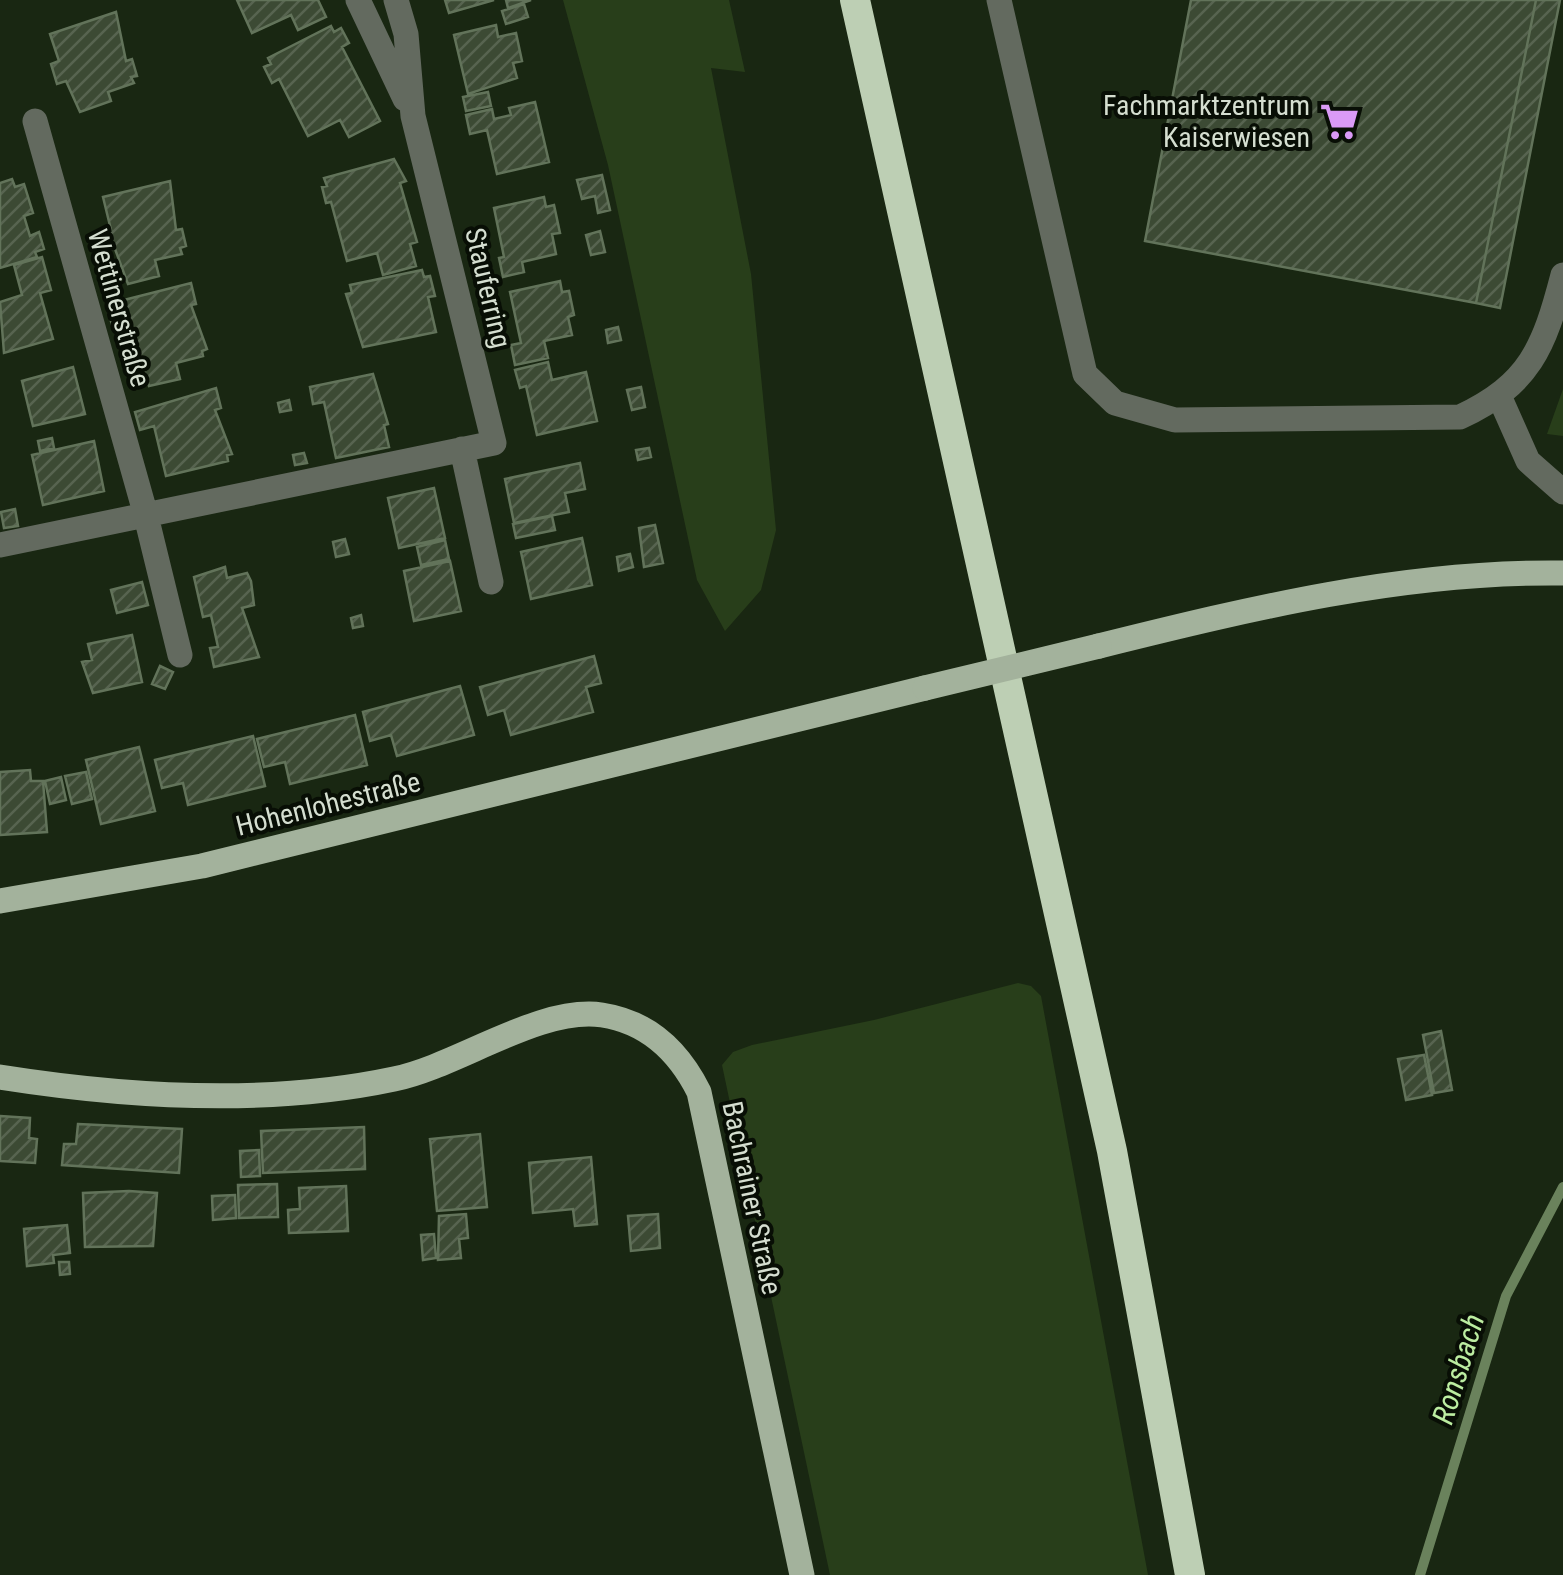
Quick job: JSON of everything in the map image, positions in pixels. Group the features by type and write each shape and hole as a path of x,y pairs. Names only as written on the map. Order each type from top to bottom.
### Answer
{"highway":[{"path":"855,0 1112,1151 1190,1575"}],"main road":[{"name":"Hohenlohestraße","path":"0,902 202,866 1272,603 1387,584 1563,573"},
{"name":"Bachrainer Straße","path":"0,1077 178,1094 313,1090 427,1072 574,1015 625,1020 649,1032 687,1068 699,1092 802,1575"}],"street":[{"name":"Stauferring","path":"358,0 414,116"},
{"name":"Stauferring","path":"0,545 494,443 414,116 406,34 396,0"},
{"path":"998,0 1085,374 1115,403 1175,420 1460,416 1500,398 1530,366 1549,330 1563,275"},
{"name":"Wettinerstraße","path":"36,121 145,512"},
{"path":"1500,398 1528,460 1563,492"},
{"path":"462,449 491,582"},
{"path":"145,512 180,655"}],"green space":[{"path":"563,0 729,0 745,72 711,68 751,274 776,530 761,590 725,631 697,580 608,165"},
{"path":"1563,389 1563,436 1547,434"},
{"path":"1018,983 1031,986 1041,996 1148,1575 830,1575 722,1065 733,1052 752,1045 874,1020"}],"building":[{"path":"237,0 318,0 326,17 298,30 291,15 252,33"},
{"path":"445,0 494,0 449,13"},
{"path":"506,0 531,0 508,8"},
{"name":"Fachmarktzentrum Kaiserwiesen","path":"1191,0 1536,0 1476,303 1145,241"},
{"path":"1536,0 1560,0 1500,308 1476,303"},
{"path":"524,4 528,17 506,24 502,11"},
{"path":"116,12 126,61 132,59 137,76 131,77 134,83 108,92 111,101 80,112 66,81 57,84 51,64 59,61 50,34"},
{"path":"496,25 498,37 516,33 522,61 513,63 517,78 468,94 454,35"},
{"path":"331,26 334,32 341,28 349,43 342,47 380,121 349,137 340,120 308,136 279,79 272,83 264,67 271,64 268,58"},
{"path":"488,92 491,106 466,111 463,97"},
{"path":"535,102 549,162 497,174 487,130 470,134 466,115 492,109 494,119 511,115 509,108"},
{"path":"394,159 406,181 400,183 417,242 410,244 416,266 383,275 377,253 347,261 331,202 326,203 322,187 327,186 324,178"},
{"path":"602,175 610,210 598,213 595,196 582,199 577,180"},
{"path":"12,179 15,187 24,184 33,213 24,216 30,236 39,232 44,249 35,252 37,257 0,268 0,183"},
{"path":"170,181 176,230 182,229 186,246 180,248 182,254 155,260 159,276 128,284 115,249 105,251 101,233 111,230 103,197"},
{"path":"544,197 546,207 554,205 560,233 552,234 556,254 522,262 524,272 503,277 499,258 504,257 494,208"},
{"path":"600,231 605,252 591,255 586,235"},
{"path":"42,257 51,290 40,293 53,339 4,353 0,302 22,295 14,265"},
{"path":"422,270 424,277 430,276 435,296 428,297 436,332 363,347 346,294 352,293 350,285"},
{"path":"560,281 562,292 569,291 574,315 568,317 572,335 544,341 548,358 515,365 511,345 521,343 510,292"},
{"path":"191,283 196,304 191,305 207,349 202,351 203,356 176,363 180,379 149,386 130,324 113,329 108,310 125,306 124,300"},
{"path":"618,327 621,340 608,343 606,330"},
{"path":"548,362 552,380 586,372 597,421 537,435 526,386 520,388 515,370"},
{"path":"73,367 85,414 33,426 22,381"},
{"path":"373,374 388,424 384,425 389,447 336,458 324,402 313,404 310,387"},
{"path":"641,387 645,407 632,410 627,390"},
{"path":"216,388 221,408 215,410 232,454 227,455 228,461 166,476 154,426 140,430 135,412"},
{"path":"289,400 291,410 280,412 278,403"},
{"path":"52,438 54,448 40,451 38,441"},
{"path":"94,441 104,491 43,505 32,455"},
{"path":"649,448 651,457 638,460 636,450"},
{"path":"304,453 307,463 295,465 293,455"},
{"path":"580,463 585,489 565,493 569,512 514,523 505,479"},
{"path":"434,488 445,538 399,548 388,498"},
{"path":"15,509 18,526 4,528 1,512"},
{"path":"552,516 555,530 516,538 513,524"},
{"path":"655,525 663,563 644,567 639,528"},
{"path":"582,538 592,585 531,599 521,552"},
{"path":"345,539 349,554 336,557 333,542"},
{"path":"445,540 449,559 421,565 417,547"},
{"path":"630,554 633,567 619,571 617,557"},
{"path":"450,561 461,611 414,621 404,571"},
{"path":"225,567 227,578 247,573 251,581 254,605 242,608 259,657 214,667 210,648 218,647 211,615 203,617 194,577"},
{"path":"142,582 148,605 117,613 111,590"},
{"path":"361,615 363,626 353,628 351,618"},
{"path":"132,635 142,682 93,693 82,662 92,660 88,644"},
{"path":"594,656 601,683 586,687 593,712 511,735 504,710 488,715 480,687"},
{"path":"160,666 173,672 165,689 152,684"},
{"path":"460,686 474,735 397,756 391,735 370,741 363,712"},
{"path":"355,715 367,765 290,784 285,762 264,767 257,739"},
{"path":"253,736 265,786 188,805 183,783 162,788 155,760"},
{"path":"139,747 155,811 101,824 86,760"},
{"path":"30,770 31,781 43,781 47,832 0,835 0,772"},
{"path":"86,772 92,799 72,804 65,776"},
{"path":"61,777 66,800 50,804 45,781"},
{"path":"1441,1031 1452,1090 1434,1093 1423,1035"},
{"path":"1424,1055 1432,1095 1406,1100 1398,1059"},
{"path":"0,1116 30,1118 29,1138 37,1139 35,1163 0,1161"},
{"path":"78,1124 182,1129 179,1173 62,1165 64,1144 76,1144"},
{"path":"364,1127 365,1169 263,1173 261,1131"},
{"path":"480,1134 487,1207 437,1211 430,1139"},
{"path":"259,1150 260,1176 241,1177 240,1151"},
{"path":"591,1157 597,1224 575,1226 573,1209 533,1213 529,1163"},
{"path":"277,1184 278,1217 239,1218 238,1185"},
{"path":"346,1186 348,1231 289,1233 288,1210 300,1209 299,1188"},
{"path":"83,1193 157,1193 153,1246 85,1247"},
{"path":"235,1195 236,1218 213,1220 212,1196"},
{"path":"466,1214 468,1238 459,1239 461,1258 438,1260 439,1216"},
{"path":"658,1214 660,1248 631,1251 628,1216"},
{"path":"67,1225 70,1253 53,1255 54,1263 27,1266 24,1229"},
{"path":"434,1234 436,1258 423,1260 421,1235"},
{"path":"59,1262 69,1262 70,1274 60,1275"}],"waterway":[{"name":"Ronsbach","path":"1420,1575 1506,1296 1563,1187"}],"place":[{"name":"Fachmarktzentrum Kaiserwiesen","path":"1340,121"}]}
